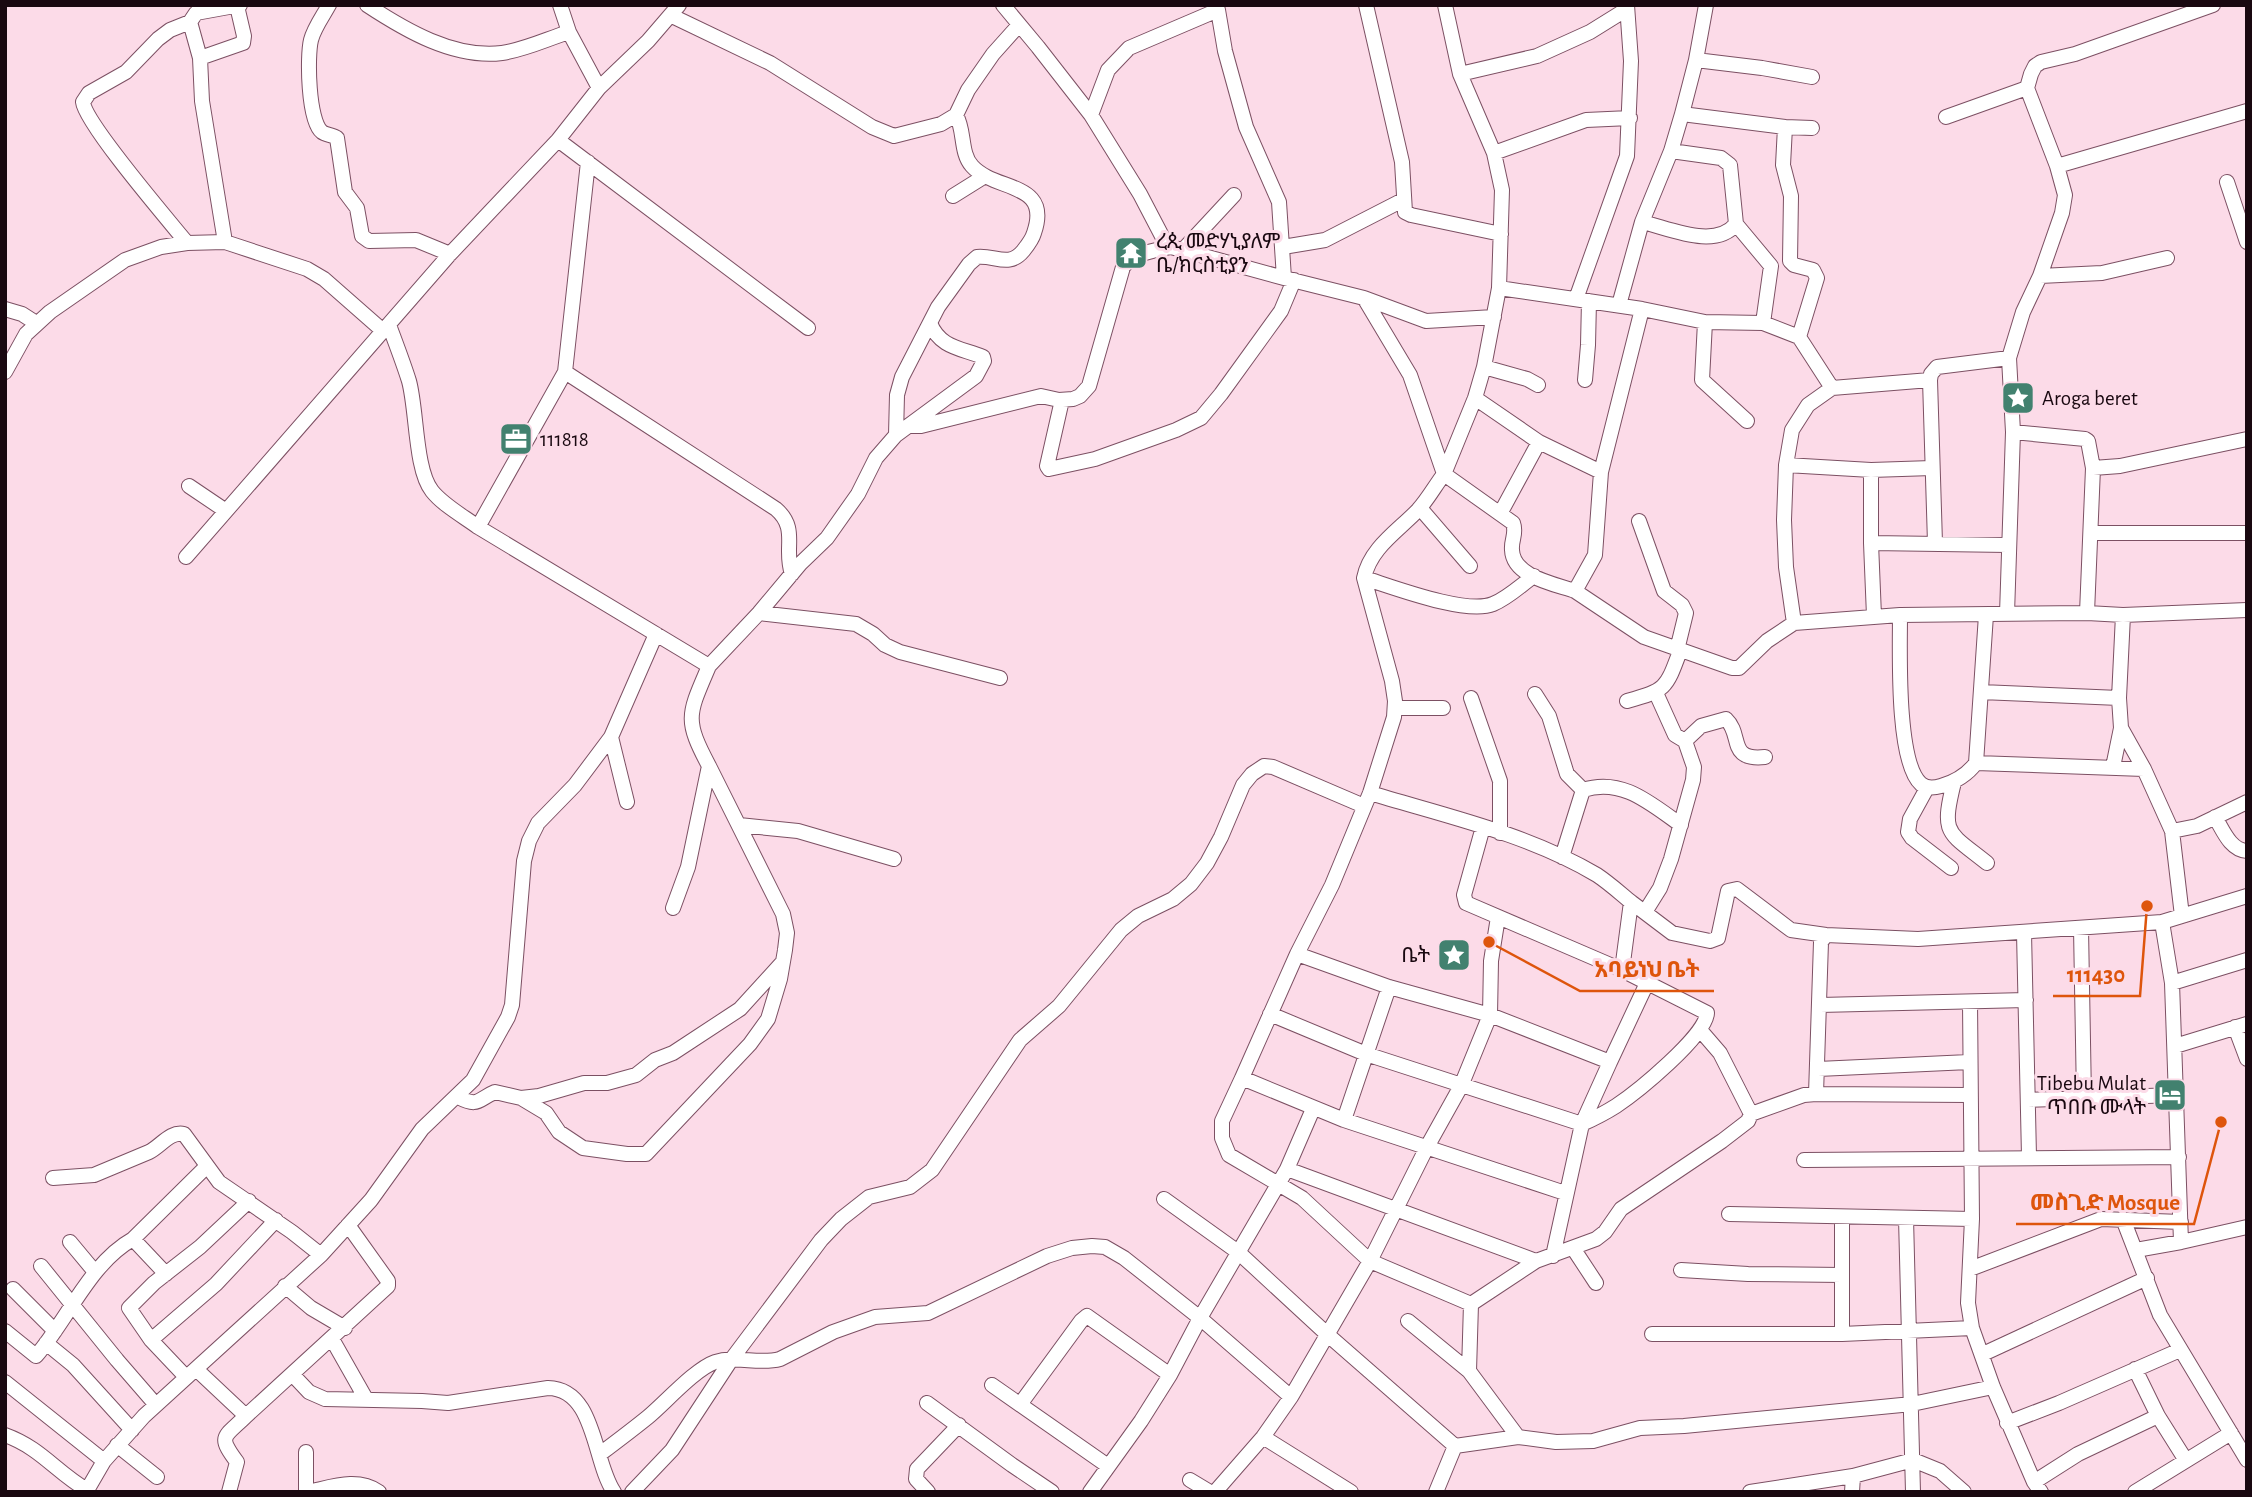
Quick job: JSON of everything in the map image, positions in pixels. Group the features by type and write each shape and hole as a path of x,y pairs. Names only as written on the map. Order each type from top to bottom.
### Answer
{"street":[{"path":"329,5 311,38 308,64 310,92 318,127 325,134 337,138 345,192 357,208 362,236 369,241 416,240 450,254"},
{"path":"367,5 387,19 426,38 465,51 486,54 505,52 569,32"},
{"path":"560,5 569,32 598,88"},
{"path":"1003,5 1091,115 1140,194 1163,238 1176,249"},
{"path":"1366,5 1402,162 1405,212 1501,234"},
{"path":"1445,5 1460,74 1494,153 1502,190 1499,288 1494,317 1475,398 1444,474 1420,508 1377,549 1366,567 1364,578 1392,681 1395,708 1367,800 1332,885 1297,954 1222,1121 1221,1130 1224,1147 1229,1154 1302,1198 1370,1261 1471,1304"},
{"path":"1619,305 1642,222 1671,150 1682,114 1706,5"},
{"path":"2007,614 2013,432 2009,358 2022,312 2040,276 2065,195 2028,88 2031,74 2041,62 2075,54 2213,5"},
{"path":"187,243 110,145 85,110 83,102 89,93 125,72 170,30 190,22 195,13 238,6 243,43 200,58"},
{"path":"1062,400 1047,466 1049,469 1095,460 1176,430 1200,418 1221,394 1281,311 1289,279 1279,202 1246,127 1225,51 1221,7 1129,48 1108,70 1091,115"},
{"path":"1460,74 1536,56 1590,32 1627,7 1631,61 1627,156 1582,300 1588,345 1585,380"},
{"path":"186,557 450,254 558,140 598,88 675,11 770,63 883,133 894,136 941,124 956,115 968,90 993,54 1019,25"},
{"path":"190,22 200,58 202,101 225,242"},
{"path":"1696,60 1762,68 1812,78"},
{"path":"1946,117 2028,88"},
{"path":"2057,166 2247,111"},
{"path":"1682,114 1812,128"},
{"path":"901,431 898,389 938,307 974,259 981,256 1012,260 1026,247 1035,231 1037,211 1029,196 985,176 972,167 961,123 956,115"},
{"path":"1494,153 1586,120 1630,118"},
{"path":"1785,127 1783,165 1791,197 1790,261 1813,271 1817,278 1800,337"},
{"path":"558,140 808,328"},
{"path":"1671,150 1727,161 1731,170 1736,224 1771,266 1763,323"},
{"path":"478,527 565,372 588,162"},
{"path":"953,196 985,176"},
{"path":"2227,182 2247,242"},
{"path":"1176,249 1234,195"},
{"path":"1283,247 1325,240 1403,200"},
{"path":"1642,222 1701,236 1725,234 1736,224"},
{"path":"5,372 26,334 36,323 125,260 162,247 225,242 306,269 324,279 386,328 409,382 421,466 433,493 478,527 709,666"},
{"path":"901,431 1041,396 1062,400 1080,396 1089,386 1123,267 1130,258 1137,255 1176,249 1364,298 1426,321 1494,317"},
{"path":"2040,276 2102,273 2167,258"},
{"path":"1499,288 1619,305 1704,322 1763,323 1800,337 1832,388"},
{"path":"1364,298 1410,375 1444,474 1513,523 1516,532 1511,547 1518,566 1534,576 1575,591 1644,637 1679,651 1739,668 1794,623 1900,615 2123,615 2247,610"},
{"path":"5,309 22,314 36,323"},
{"path":"1575,591 1595,555 1601,472 1642,309"},
{"path":"1704,322 1702,380 1747,421"},
{"path":"458,1097 478,1103 495,1092 521,1098 545,1113 559,1132 583,1148 627,1154 648,1153 750,1044 768,1019 777,990 787,933 783,914 694,738 691,714 709,666 827,538 858,494 876,458 901,431 965,385 976,376 984,364 984,359 979,355 948,346 930,323"},
{"path":"1935,543 1931,468 1931,374 1937,367 2009,358"},
{"path":"1484,367 1527,379 1538,385"},
{"path":"565,372 776,509 786,518 789,526 788,562 792,574"},
{"path":"1794,623 1784,532 1786,465 1792,430 1808,405 1832,388 1930,380"},
{"path":"1475,398 1539,442 1601,472"},
{"path":"2013,432 2085,439 2088,442 2093,468 2087,613"},
{"path":"2093,468 2120,466 2247,439"},
{"path":"1501,512 1539,442"},
{"path":"1786,465 1871,470 1931,468"},
{"path":"1871,470 1874,616"},
{"path":"190,486 226,511"},
{"path":"1420,508 1470,566"},
{"path":"1627,701 1656,693 1669,680 1679,651 1686,614 1682,605 1664,591 1639,521"},
{"path":"2091,533 2247,533"},
{"path":"1871,543 2008,545"},
{"path":"1364,578 1455,605 1479,607 1494,604 1534,576"},
{"path":"759,613 856,624 885,645 900,652 1000,678"},
{"path":"1900,615 1903,727 1913,773 1927,788 1954,782 1976,763 2144,769"},
{"path":"1976,763 1986,615"},
{"path":"2113,767 2121,728 2119,698 2123,615"},
{"path":"5,1434 30,1445 87,1491 104,1461 117,1445 156,1405 321,1255 371,1200 422,1129 473,1080 508,1017 512,1004 524,862 529,841 537,823 575,785 611,737 656,634"},
{"path":"1981,692 2119,698"},
{"path":"1645,912 1660,888 1695,773 1685,741 1675,735 1656,693"},
{"path":"1535,694 1549,716 1567,774 1583,790"},
{"path":"1471,698 1500,781 1500,833"},
{"path":"1395,708 1443,708"},
{"path":"1685,741 1701,726 1726,719 1731,724 1741,752 1753,757 1765,757"},
{"path":"2121,728 2144,769 2172,831 2182,916"},
{"path":"611,737 628,802"},
{"path":"673,908 688,867 709,766"},
{"path":"633,1491 672,1450 731,1360 821,1240 841,1219 869,1197 909,1187 932,1170 1020,1040 1059,1006 1121,930 1138,916 1173,898 1191,884 1208,863 1233,804 1252,774 1264,766 1367,800 1483,827 1562,857 1600,877 1672,933 1714,941 1728,891 1733,889 1737,889 1791,930 1826,935 1918,939 2162,922 2247,896"},
{"path":"1954,782 1947,816 1951,835 1987,863"},
{"path":"1583,790 1602,786 1624,789 1643,797 1681,825"},
{"path":"1927,788 1908,825 1908,832 1951,868"},
{"path":"1562,857 1583,790"},
{"path":"2172,831 2186,829 2247,802"},
{"path":"2215,817 2232,845 2247,851"},
{"path":"739,825 797,831 894,859"},
{"path":"1270,1014 1366,1054 1582,1124 1614,1108 1644,1085 1701,1031 1708,1016 1705,1010 1622,970 1470,906 1464,900 1483,827"},
{"path":"1622,970 1631,902"},
{"path":"1190,1480 1220,1490 1291,1397 1370,1261 1461,1086 1490,1015 1491,961 1498,918"},
{"path":"2162,922 2172,983 2181,1242"},
{"path":"2081,928 2084,1098"},
{"path":"2024,933 2029,1156"},
{"path":"1816,1094 1821,942 1826,935"},
{"path":"1297,954 1389,987 1490,1015 1610,1062"},
{"path":"2172,983 2247,960"},
{"path":"521,1098 555,1093 584,1083 607,1083 636,1075 655,1060 673,1053 740,1009 781,964"},
{"path":"1553,1256 1582,1124 1647,983"},
{"path":"1344,1120 1389,987"},
{"path":"1820,1005 2026,1000"},
{"path":"1970,1002 1972,1219 1967,1294 1972,1328 2007,1423 2038,1487 2078,1454 2158,1416"},
{"path":"2175,1046 2241,1026 2247,1059"},
{"path":"1701,1031 1720,1054 1751,1114"},
{"path":"1818,1069 1969,1062"},
{"path":"1242,1078 1313,1109 1565,1193"},
{"path":"1471,1304 1536,1261 1596,1239 1610,1226 1621,1209 1723,1141 1748,1121 1751,1114 1804,1095 1969,1094"},
{"path":"2028,1100 2177,1095"},
{"path":"1090,1492 1170,1375 1287,1169 1313,1109"},
{"path":"53,1178 93,1175 158,1148 173,1134 180,1132 219,1182 276,1220 321,1255"},
{"path":"1804,1160 2029,1156 2179,1157"},
{"path":"5,1331 34,1356 51,1337 95,1272 133,1239 207,1166"},
{"path":"1287,1169 1536,1261"},
{"path":"1164,1199 1238,1252 1455,1446 1518,1437 1556,1442 1593,1441 1648,1427 1684,1426 1912,1404 1993,1387"},
{"path":"246,1416 151,1339 129,1308 249,1201"},
{"path":"1729,1214 1972,1219"},
{"path":"1842,1217 1842,1334"},
{"path":"1906,1218 1913,1492"},
{"path":"1970,1269 2101,1219 2181,1223"},
{"path":"2123,1219 2160,1315 2238,1437 2247,1460"},
{"path":"151,1339 216,1284 276,1220"},
{"path":"229,1492 237,1462 226,1448 226,1435 385,1291 388,1284 348,1225"},
{"path":"2136,1250 2247,1227"},
{"path":"133,1239 166,1274"},
{"path":"70,1242 95,1272"},
{"path":"600,1454 712,1363 731,1360 772,1361 833,1332 876,1317 928,1313 1047,1256 1072,1248 1093,1246 1105,1247 1124,1258 1200,1318 1291,1397"},
{"path":"1573,1248 1596,1283"},
{"path":"41,1266 156,1405"},
{"path":"1681,1270 1842,1275"},
{"path":"1983,1354 2147,1278"},
{"path":"285,1286 311,1308 345,1328"},
{"path":"13,1289 73,1365 132,1430"},
{"path":"1469,1371 1471,1304"},
{"path":"1021,1403 1087,1316 1170,1375"},
{"path":"1408,1321 1469,1371 1518,1437"},
{"path":"1653,1334 1842,1334 1972,1328"},
{"path":"332,1339 366,1399"},
{"path":"2007,1423 2180,1350"},
{"path":"2135,1368 2158,1416 2185,1459"},
{"path":"292,1374 309,1392 319,1398 448,1404 561,1388 587,1419 614,1492"},
{"path":"5,1382 104,1461"},
{"path":"992,1385 1108,1466"},
{"path":"927,1403 1052,1492"},
{"path":"928,1492 916,1479 917,1469 959,1425"},
{"path":"1262,1437 1351,1492"},
{"path":"2135,1492 2185,1459 2238,1437"},
{"path":"117,1445 157,1477"},
{"path":"1436,1492 1455,1446"},
{"path":"306,1452 307,1492 350,1483 364,1484 379,1492"},
{"path":"1750,1492 1853,1476 1913,1460 1940,1471 1964,1492"},
{"path":"1852,1492 1853,1476"}],"place":[{"name":"ረጲ መድሃኒያለም ቤ/ክርስቲያን","path":"1131,253"},
{"name":"Aroga beret","path":"2018,398"},
{"name":"111818","path":"516,439"},
{"name":"111430","path":"2147,906"},
{"name":"አባይነህ ቤት","path":"1489,942"},
{"name":"ቤት","path":"1454,955"},
{"name":"Tibebu Mulat ጥበቡ ሙላት","path":"2170,1095"},
{"name":"መስጊድ Mosque","path":"2221,1122"}]}
